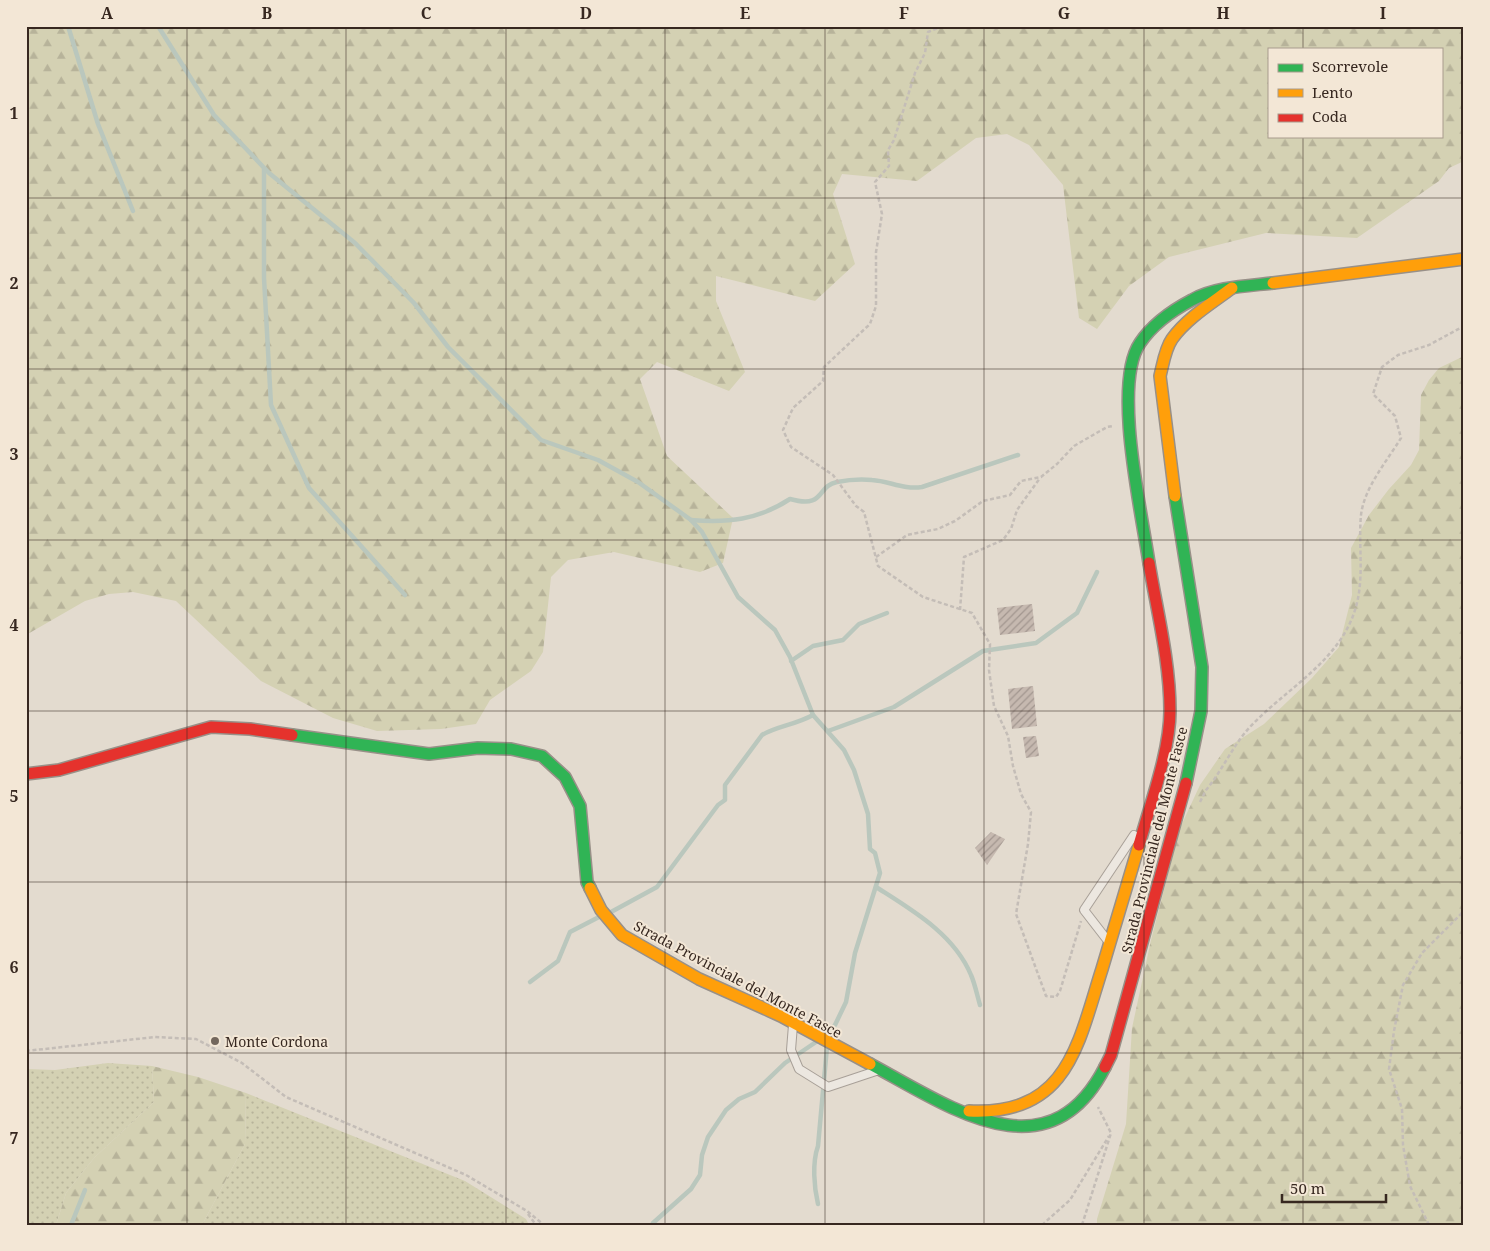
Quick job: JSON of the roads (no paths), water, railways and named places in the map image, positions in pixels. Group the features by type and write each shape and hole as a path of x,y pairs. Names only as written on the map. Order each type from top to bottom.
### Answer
{"main road":[{"name":"Strada Provinciale del Monte Fasce","path":"954,1109 988,1113 1018,1106 1043,1091 1063,1073 1083,1031 1111,944 1164,754 1170,711 1166,668 1135,472 1128,399 1130,368 1139,344 1155,324 1192,299 1232,288 1464,259"},
{"name":"Strada Provinciale del Monte Fasce","path":"26,774 59,770 211,727 250,729 382,749 429,754 478,748 511,749 542,756 565,777 580,806 587,882 601,910 622,935 699,979 794,1023 878,1070 982,1123 1000,1127 1028,1127 1058,1118 1091,1092 1100,1080 1111,1055 1136,971 1193,759 1201,711 1202,668 1170,468 1160,376 1164,357 1172,339 1200,312 1232,288"}],"lane":[{"path":"1111,944 1084,910 1139,827 1144,825"},
{"path":"794,1023 791,1050 799,1069 828,1087 878,1070"}],"waterway":[{"path":"68,26 98,124 133,211"},
{"path":"158,26 214,115 269,173 355,243 414,303 448,347 541,440 598,460 638,482 691,520 702,532 738,597 775,630 790,657 813,715 844,750 854,770 868,814 870,849 875,853 880,873 855,953 846,1002 835,1025 826,1034"},
{"path":"264,169 264,278 271,405 309,488 405,595"},
{"path":"691,520 718,521 754,516 766,512 790,499 801,501 815,499 830,484 841,481 872,480 915,488 922,487 1018,455"},
{"path":"828,731 894,707 983,651 1036,643 1077,613 1097,572"},
{"path":"791,661 813,646 843,640 859,624 887,613"},
{"path":"611,912 657,887 718,805 725,800 725,785 762,735 813,715"},
{"path":"876,887 931,924 954,947 964,960 971,975 980,1005"},
{"path":"530,982 558,961 570,932 599,917"},
{"path":"653,1223 691,1189 700,1175 702,1155 708,1137 726,1110 739,1099 755,1092 785,1063 816,1042"},
{"path":"818,1204 814,1167 818,1146 827,1047"},
{"path":"71,1225 85,1190"}],"place":[{"name":"Monte Cordona","path":"215,1041"}]}
